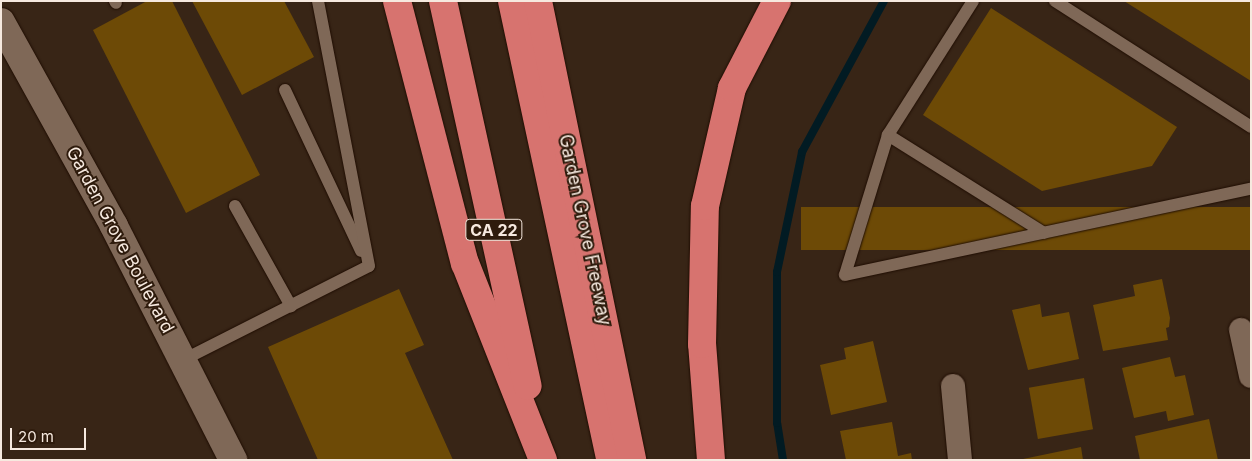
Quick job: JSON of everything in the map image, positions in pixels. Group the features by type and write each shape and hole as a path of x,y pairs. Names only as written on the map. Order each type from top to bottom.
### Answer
{"highway":[{"path":"397,1 464,263 544,460"},
{"name":"CA 22","path":"444,1 544,460"},
{"path":"512,1 610,460"},
{"name":"Garden Grove Freeway","path":"538,1 632,460"},
{"path":"711,460 702,344 705,206 732,88 777,1"}],"main road":[{"name":"Garden Grove Boulevard","path":"1,22 183,360 233,460"}],"street":[{"path":"1241,330 1251,376"},
{"path":"953,386 960,460"}],"lane":[{"path":"318,1 369,266"},
{"path":"973,1 888,135 845,275 1251,189"},
{"path":"1055,1 1250,125"},
{"path":"285,90 369,266"},
{"path":"888,135 1044,233"},
{"path":"235,206 291,306"},
{"path":"183,360 369,266"}],"building":[{"path":"147,1 172,1 260,175 186,213 93,30"},
{"path":"192,1 284,1 314,57 242,95"},
{"path":"1124,1 1251,1 1251,81"},
{"path":"991,8 1177,127 1152,166 1042,191 923,115"},
{"path":"801,207 1251,207 1251,250 801,250"},
{"path":"1162,279 1170,318 1169,327 1166,328 1168,340 1103,351 1093,305 1135,296 1133,285"},
{"path":"399,289 424,345 405,353 453,460 318,460 268,347"},
{"path":"1040,304 1042,317 1069,312 1079,359 1028,370 1012,310"},
{"path":"873,341 887,402 831,415 820,365 846,359 844,348"},
{"path":"1170,357 1175,377 1185,375 1194,415 1168,421 1166,411 1134,418 1122,368"},
{"path":"1084,378 1093,429 1038,439 1029,388"},
{"path":"1209,419 1218,460 1140,460 1135,436"},
{"path":"892,422 898,456 911,453 912,460 846,460 840,431"},
{"path":"1081,447 1083,460 1023,460 1023,459"}],"waterway":[{"path":"783,460 777,423 777,272 802,152 884,1"}]}
